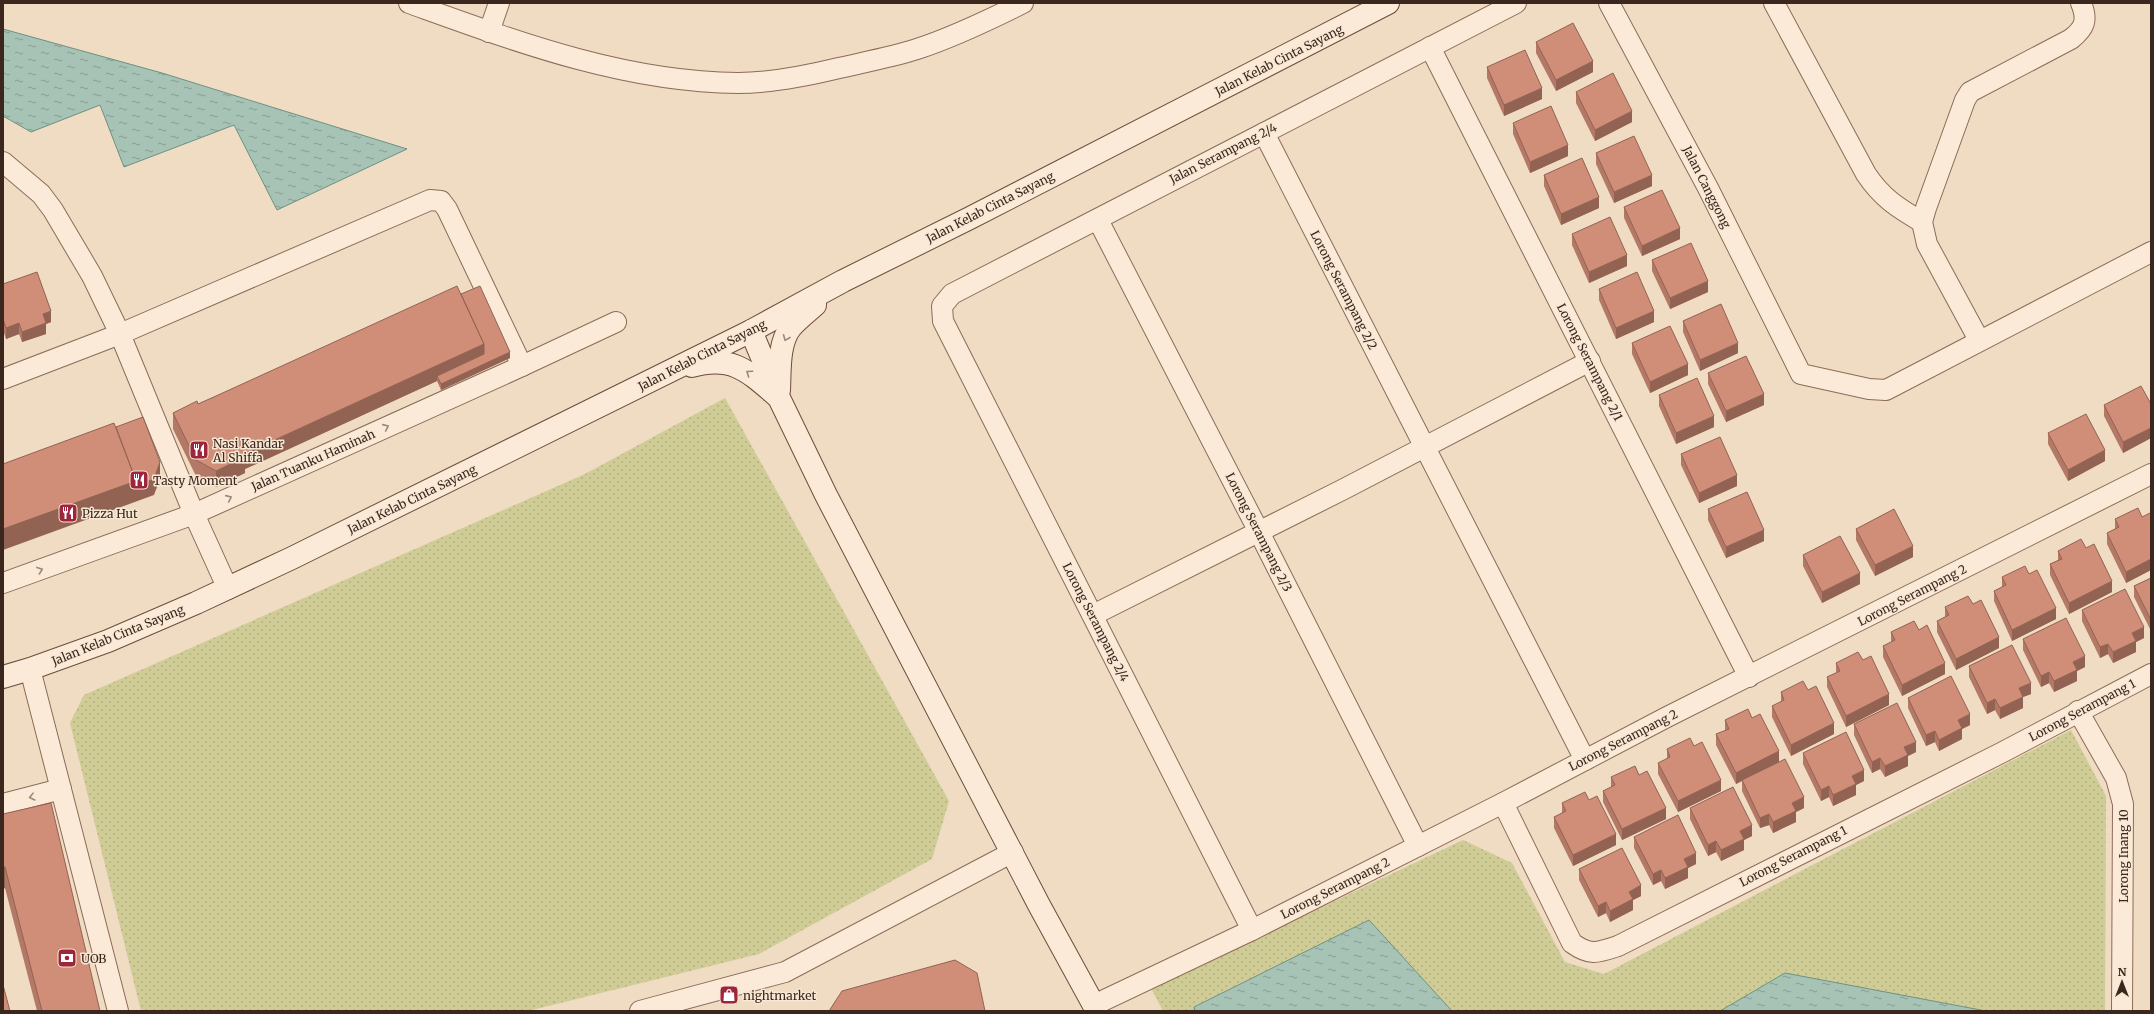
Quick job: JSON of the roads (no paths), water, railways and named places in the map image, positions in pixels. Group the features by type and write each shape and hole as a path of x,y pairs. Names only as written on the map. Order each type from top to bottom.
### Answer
{"main road":[{"name":"Jalan Kelab Cinta Sayang","path":"3,677 30,669 115,638 228,588 751,330 843,281 970,218 1388,3"},
{"path":"779,398 781,358 784,341 790,328 843,281"},
{"path":"751,330 779,398 830,502 1013,852 1039,905 1095,1008"},
{"path":"667,372 699,364 734,364 749,372 779,398"}],"street":[{"path":"409,3 489,32 594,64 697,81 752,82 810,75 917,49 948,38 1023,3"},
{"path":"489,32 499,3"},
{"name":"Jalan Serampang 2/4","path":"941,313 942,306 952,294 1098,220 1176,177 1516,3"},
{"name":"Jalan Canggong","path":"1610,3 1708,188 1801,374 1869,389 1886,390 1979,340"},
{"path":"1774,3 1877,192 1922,222"},
{"path":"2081,3 2085,21 2082,30 2071,39 1970,92 1963,107 1922,222 1927,244 1979,340 2151,252"},
{"name":"Lorong Serampang 2/1","path":"1430,47 1749,677"},
{"name":"Lorong Serampang 2/2","path":"1264,133 1585,760"},
{"path":"7,171 41,194 53,210 92,276 120,334 194,514 228,588"},
{"path":"3,379 120,334 419,203 436,200 442,202 447,209 522,366"},
{"name":"Lorong Serampang 2/3","path":"1098,220 1259,532 1418,846"},
{"name":"Lorong Serampang 2/4","path":"941,313 943,321 1252,930"},
{"name":"Jalan Tuanku Haminah","path":"3,583 194,514 616,322"},
{"path":"1092,615 1259,532 1590,361"},
{"name":"Lorong Serampang 2","path":"1095,1008 1252,930 2151,474"},
{"path":"30,669 118,1011"},
{"name":"Lorong Serampang 1","path":"1503,803 1572,943 1589,953 1603,951 1618,946 2001,753 2078,711 2151,674"},
{"name":"Lorong Inang 10","path":"2078,711 2116,778 2123,804 2122,1011"},
{"path":"3,804 61,789"},
{"path":"640,1011 785,972 1013,852"}],"water":[{"path":"3,29 162,73 407,149 277,210 234,125 124,167 100,105 31,132 3,116"},
{"path":"1369,920 1452,1011 1195,1011 1194,1007"},
{"path":"1785,973 1986,1011 1720,1011"}],"place":[{"name":"Nasi Kandar Al Shiffa","path":"199,450"},
{"name":"Tasty Moment","path":"139,480"},
{"name":"Pizza Hut","path":"68,513"},
{"name":"UOB","path":"67,958"},
{"name":"nightmarket","path":"729,995"}]}
